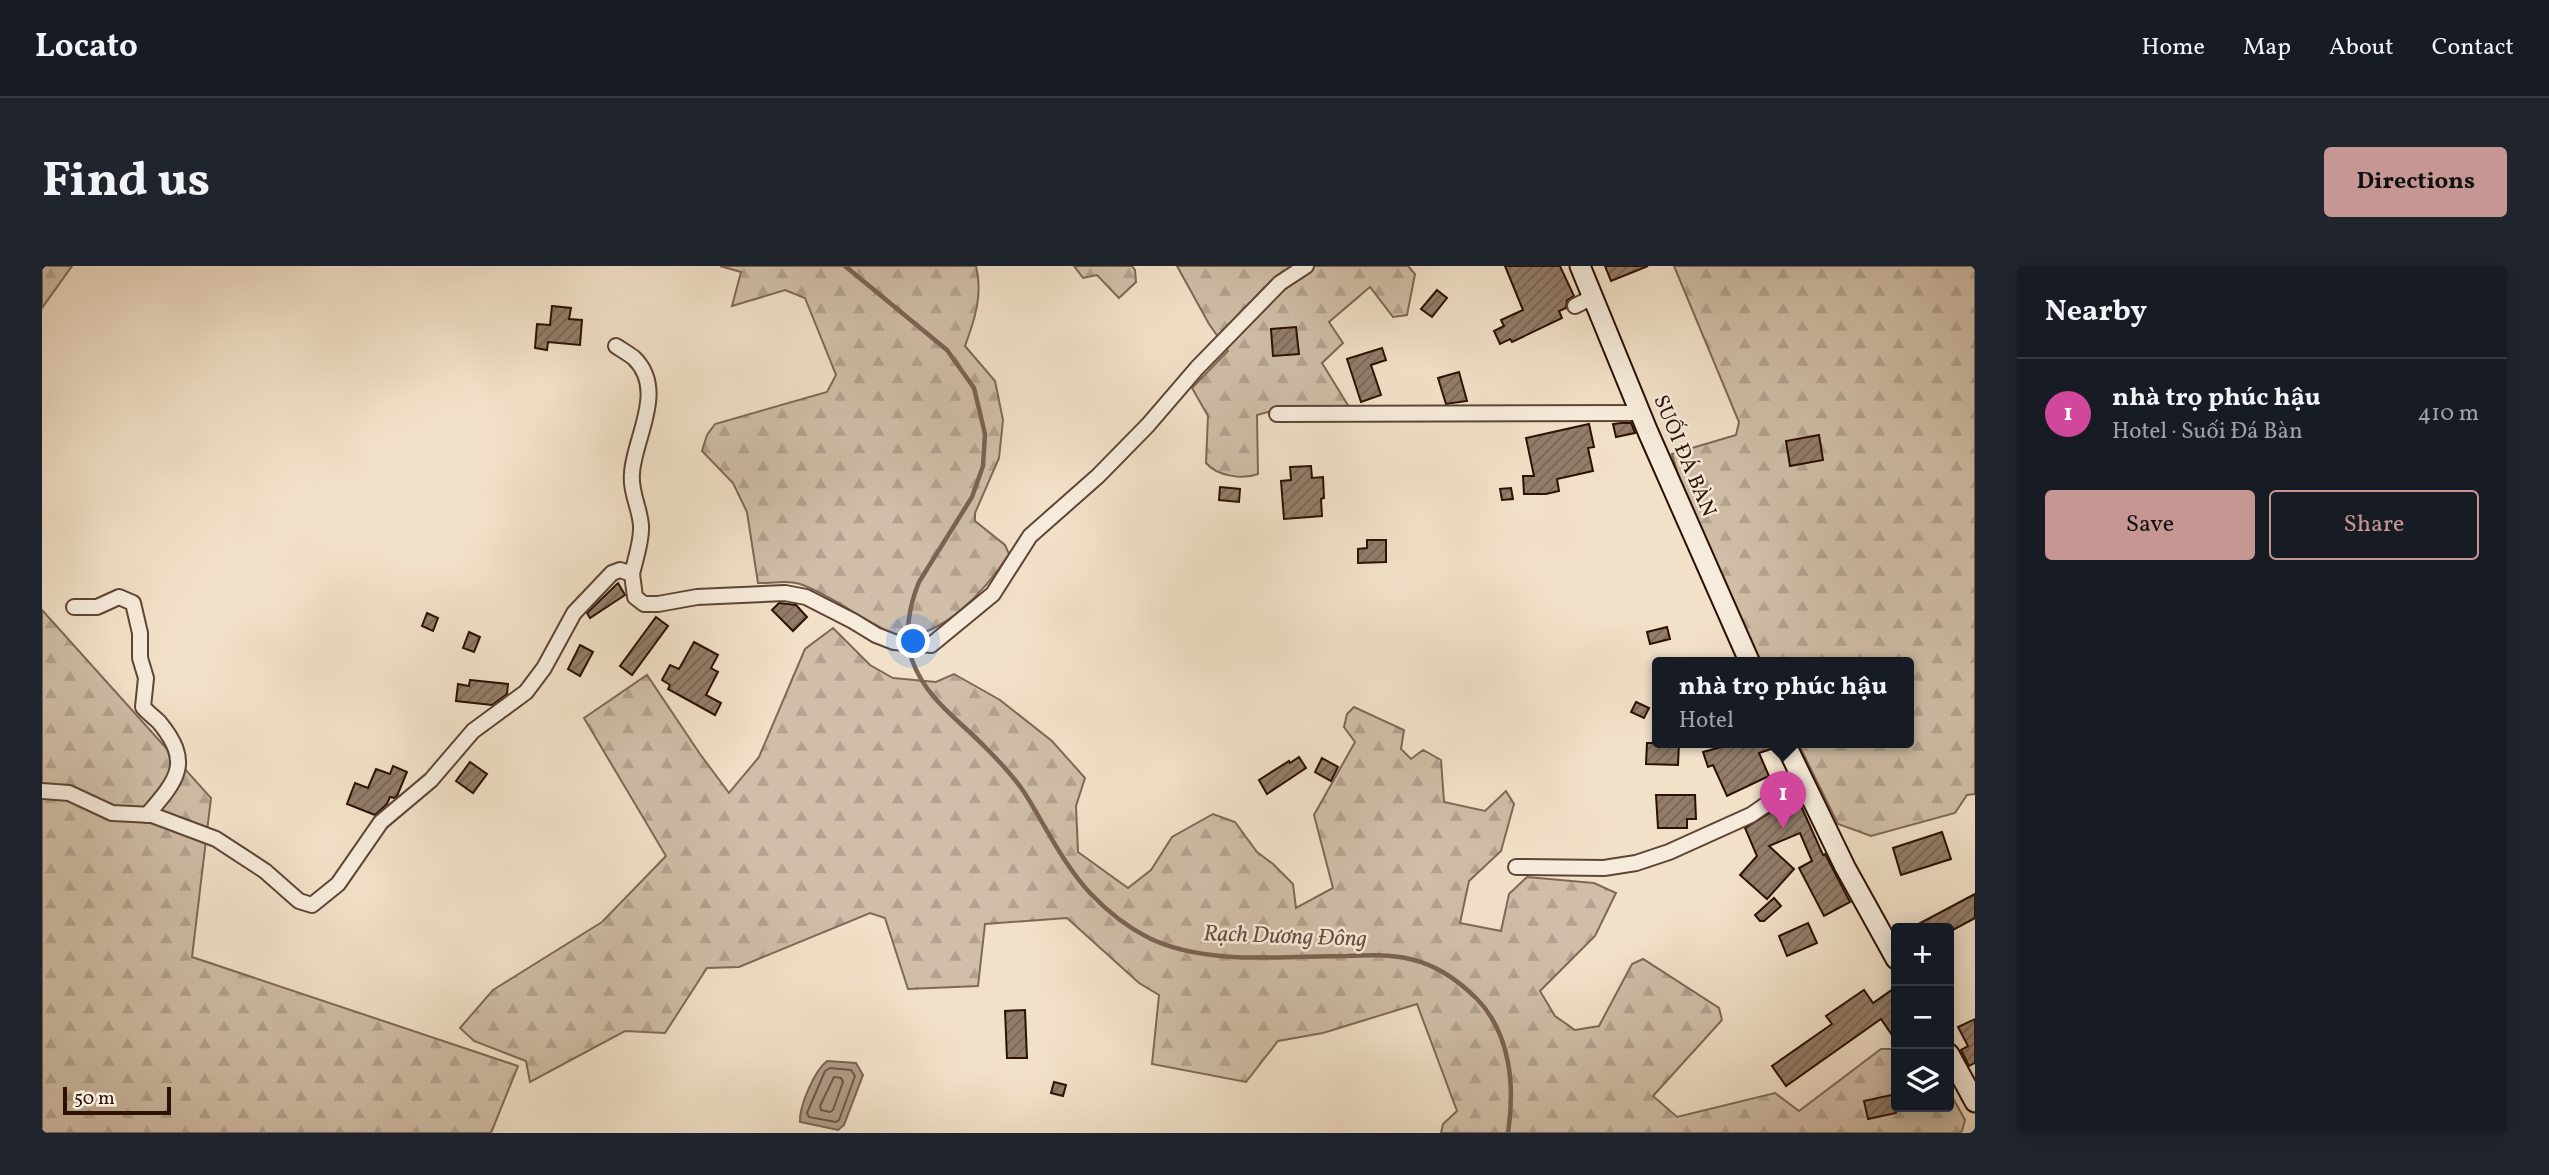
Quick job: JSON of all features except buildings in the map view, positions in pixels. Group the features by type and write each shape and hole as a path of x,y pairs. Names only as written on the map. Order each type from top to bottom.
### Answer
{"street":[{"path":"616,346 635,359 648,386 646,419 631,475 642,527 632,574 635,597 644,604 658,604 697,597 785,593 806,597 894,642 931,645 993,594 1030,536 1098,476 1280,283 1306,266"},
{"name":"SUỐI ĐÁ BÀN","path":"1580,266 1747,657"},
{"path":"1575,306 1593,297"},
{"path":"1277,414 1641,413"},
{"path":"42,791 69,793 112,813 147,814 216,839 265,871 299,901 312,905 338,884 382,822 431,780 473,730 526,692 544,668 574,613 612,573 620,570 632,574"},
{"path":"74,607 97,607 119,597 134,603 140,634 140,658 146,678 143,707 157,720 178,753 178,768 172,785 147,814"},
{"path":"1787,748 1845,867 1891,950"},
{"path":"1516,867 1604,867 1636,863 1669,852 1751,815 1801,780"},
{"path":"1954,1063 1975,1102"}],"green space":[{"path":"42,266 72,266 42,308"},
{"path":"720,266 976,266 979,287 977,306 965,346 995,381 1003,420 999,458 975,513 975,521 1005,545 1009,554 976,596 945,622 912,635 895,635 800,584 758,583 747,512 733,483 702,451 707,435 715,424 827,392 836,375 805,298 785,290 732,306 741,272"},
{"path":"1074,266 1132,266 1136,282 1119,298 1097,275 1083,278"},
{"path":"1177,266 1408,266 1415,274 1407,315 1393,317 1370,287 1329,322 1343,343 1322,363 1349,407 1344,410 1291,406 1257,415 1258,474 1238,477 1223,474 1206,463 1208,416 1192,388 1228,351 1209,324"},
{"path":"1674,266 1975,266 1975,794 1967,795 1955,813 1871,836 1838,824 1800,748 1914,748 1914,657 1757,657 1678,474 1672,454 1736,435 1739,422"},
{"path":"42,610 211,798 192,957 518,1066 491,1133 42,1133"},
{"path":"833,628 870,665 893,678 936,682 954,674 1000,700 1052,741 1085,778 1076,806 1078,852 1128,888 1151,870 1172,837 1213,814 1235,822 1257,852 1293,884 1296,908 1333,888 1314,815 1355,742 1344,727 1347,714 1354,707 1404,730 1401,749 1411,759 1423,750 1441,760 1444,802 1485,811 1506,791 1514,804 1501,851 1469,881 1460,923 1501,931 1509,894 1527,877 1594,883 1616,893 1595,936 1540,991 1555,1016 1575,1030 1599,1026 1632,964 1643,959 1719,1008 1722,1020 1653,1096 1677,1117 1775,1093 1799,1111 1881,1049 1891,1049 1891,1112 1954,1112 1954,1100 1965,1120 1962,1131 1441,1133 1443,1124 1457,1111 1417,1004 1323,1033 1278,1041 1246,1082 1152,1064 1159,995 1139,983 1067,918 985,924 978,986 908,989 885,918 870,913 739,967 707,968 665,1033 625,1031 530,1082 526,1061 474,1041 460,1028 493,990 602,922 666,856 584,718 647,675 729,793 759,757 805,649"}],"water":[{"path":"827,1061 856,1063 863,1075 844,1125 838,1130 800,1122 808,1090"}],"waterway":[{"name":"Rạch Dương Đông","path":"845,266 947,350 974,388 985,434 983,466 972,497 919,582 909,621 912,660 934,697 1015,780 1080,882 1103,906 1141,934 1172,947 1221,956 1402,957 1429,965 1455,980 1477,999 1488,1013 1504,1045 1511,1098 1508,1133"}],"place":[{"name":"nhà trọ phúc hậu","path":"1783,829"}]}
